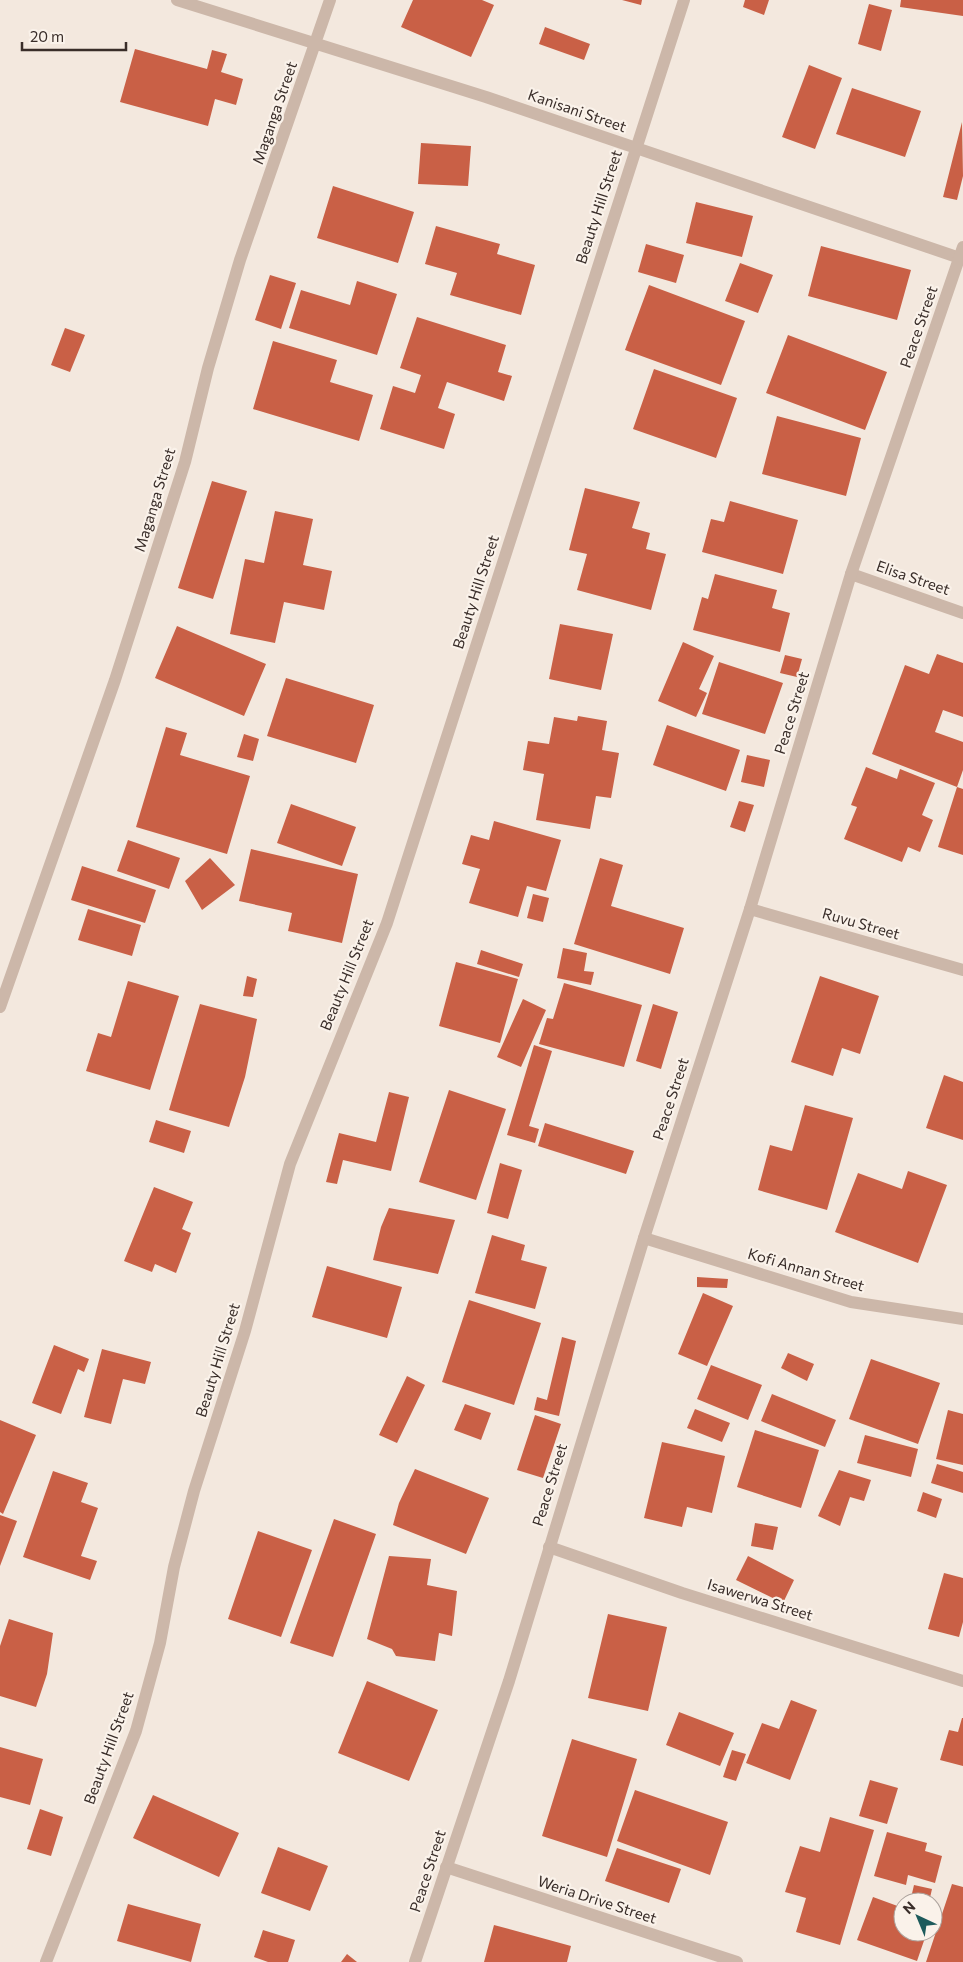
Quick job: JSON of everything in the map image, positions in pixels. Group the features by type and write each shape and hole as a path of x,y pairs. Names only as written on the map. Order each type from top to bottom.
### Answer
{"street":[{"name":"Kanisani Street","path":"178,0 317,42 962,255"},
{"name":"Maganga Street","path":"0,1007 115,680 185,462 208,368 240,260 330,0"},
{"name":"Beauty Hill Street","path":"46,1962 136,1731 160,1643 174,1567 194,1491 245,1331 290,1164 387,923 684,0"},
{"name":"Peace Street","path":"415,1962 509,1681 548,1547 644,1238 750,909 851,574 962,255"},
{"name":"Elisa Street","path":"851,574 963,613"},
{"name":"Ruvu Street","path":"750,909 963,970"},
{"name":"Kofi Annan Street","path":"644,1238 850,1302 963,1319"},
{"name":"Isawerwa Street","path":"548,1547 682,1593 963,1681"},
{"name":"Weria Drive Street","path":"446,1867 737,1962"}],"building":[{"path":"413,0 482,0 494,5 471,57 401,27"},
{"path":"622,0 642,0 641,5"},
{"path":"745,0 769,0 764,15 743,7"},
{"path":"901,0 963,0 963,16 900,7"},
{"path":"869,4 892,10 881,51 858,44"},
{"path":"545,27 590,44 584,60 539,44"},
{"path":"135,49 207,69 212,50 227,54 221,72 243,79 236,105 215,99 208,126 120,102"},
{"path":"809,65 842,78 815,149 782,137"},
{"path":"852,88 921,111 905,157 836,134"},
{"path":"962,122 963,176 957,200 943,197"},
{"path":"421,143 471,146 468,186 418,184"},
{"path":"333,186 414,212 398,263 317,238"},
{"path":"696,202 753,216 742,257 686,243"},
{"path":"436,226 500,244 497,254 535,265 521,315 450,295 457,273 425,264"},
{"path":"646,244 684,255 676,283 638,272"},
{"path":"821,246 911,270 897,320 808,296"},
{"path":"740,263 773,275 758,313 725,301"},
{"path":"270,275 296,283 281,329 255,320"},
{"path":"357,281 397,294 377,355 289,328 301,290 350,305"},
{"path":"649,285 745,321 721,385 625,350"},
{"path":"417,317 506,345 498,372 512,376 504,401 447,382 438,408 455,414 444,449 380,429 393,386 415,393 421,375 400,368"},
{"path":"65,328 85,335 70,372 51,365"},
{"path":"788,335 887,372 865,430 766,393"},
{"path":"273,341 337,360 330,382 373,395 359,441 253,409"},
{"path":"654,369 737,398 716,458 633,429"},
{"path":"777,416 861,438 846,496 762,474"},
{"path":"212,481 247,491 213,599 178,588"},
{"path":"585,488 640,502 632,528 650,533 646,549 666,554 651,610 577,590 587,554 569,550"},
{"path":"730,501 798,520 783,574 702,552 711,519 724,522"},
{"path":"275,511 313,519 303,565 332,571 324,610 284,602 275,643 230,634 245,559 264,563"},
{"path":"715,574 777,590 772,608 790,613 780,652 693,630 702,597 708,599"},
{"path":"560,624 613,634 601,690 549,679"},
{"path":"177,626 266,664 244,716 155,678"},
{"path":"683,642 714,656 699,689 707,693 696,717 658,701"},
{"path":"937,654 963,663 963,717 943,710 935,732 963,742 963,770 957,787 872,754 905,665 929,674"},
{"path":"785,655 802,659 797,677 780,673"},
{"path":"719,662 783,683 765,734 702,714"},
{"path":"286,678 374,705 356,763 267,736"},
{"path":"578,716 607,721 602,750 619,753 611,798 596,796 590,829 536,820 544,774 523,770 528,741 549,744 554,717 577,721"},
{"path":"667,725 740,750 726,791 653,765"},
{"path":"166,727 187,733 180,755 250,776 227,854 136,827"},
{"path":"244,734 259,739 253,761 237,757"},
{"path":"747,755 770,760 764,787 741,782"},
{"path":"866,767 897,779 900,769 935,783 922,815 933,820 920,852 908,847 902,862 844,839 857,807 851,805"},
{"path":"957,787 963,789 963,855 938,847"},
{"path":"739,801 754,805 745,832 730,827"},
{"path":"291,804 356,827 342,866 277,843"},
{"path":"494,821 561,840 546,891 527,886 518,917 469,903 480,869 462,864 471,835 489,840"},
{"path":"128,840 180,858 169,889 117,871"},
{"path":"251,849 358,874 342,943 288,931 292,913 239,901"},
{"path":"210,858 235,885 202,910 185,881"},
{"path":"600,858 623,865 611,906 684,928 670,974 574,944"},
{"path":"82,866 156,890 145,923 71,900"},
{"path":"533,894 549,898 543,922 527,918"},
{"path":"88,909 141,925 132,956 78,940"},
{"path":"563,948 587,953 584,971 594,972 591,985 557,978"},
{"path":"481,950 523,964 519,977 477,964"},
{"path":"456,962 518,979 500,1043 439,1026"},
{"path":"247,976 257,979 253,997 243,996"},
{"path":"820,976 879,996 860,1054 842,1048 833,1076 791,1062"},
{"path":"128,981 179,996 150,1090 86,1071 98,1033 111,1037"},
{"path":"564,983 642,1005 624,1067 539,1044 547,1018 553,1019"},
{"path":"523,999 546,1010 521,1067 497,1057"},
{"path":"200,1004 257,1019 245,1077 229,1127 169,1110"},
{"path":"653,1004 678,1012 661,1069 636,1061"},
{"path":"534,1045 552,1051 529,1126 539,1129 535,1143 507,1135"},
{"path":"944,1075 963,1082 963,1140 926,1128"},
{"path":"449,1090 506,1109 476,1200 419,1182"},
{"path":"389,1092 409,1097 391,1171 343,1160 337,1184 326,1182 339,1133 376,1142"},
{"path":"805,1105 853,1118 827,1210 758,1190 770,1145 792,1151"},
{"path":"156,1120 191,1131 184,1153 149,1142"},
{"path":"545,1123 634,1151 626,1174 538,1146"},
{"path":"500,1163 522,1170 508,1219 487,1213"},
{"path":"908,1171 947,1185 918,1263 835,1232 858,1173 902,1189"},
{"path":"154,1187 193,1202 182,1229 191,1233 176,1273 155,1264 152,1272 124,1261"},
{"path":"389,1208 455,1220 438,1274 373,1260 381,1227"},
{"path":"492,1235 525,1245 521,1260 547,1267 535,1309 475,1293"},
{"path":"327,1266 402,1287 387,1338 312,1317"},
{"path":"697,1277 728,1279 727,1288 697,1287"},
{"path":"703,1293 733,1306 707,1366 678,1354"},
{"path":"469,1300 541,1323 514,1405 442,1382"},
{"path":"562,1337 576,1341 559,1416 534,1410 537,1397 547,1400"},
{"path":"54,1345 89,1359 84,1372 78,1369 61,1414 32,1403"},
{"path":"102,1349 151,1362 145,1384 123,1379 111,1424 84,1417"},
{"path":"788,1353 814,1364 807,1381 781,1368"},
{"path":"871,1359 940,1383 918,1444 849,1419"},
{"path":"711,1365 762,1385 748,1420 697,1399"},
{"path":"407,1376 425,1385 397,1443 379,1435"},
{"path":"772,1394 836,1420 825,1447 761,1421"},
{"path":"465,1404 491,1413 481,1440 454,1430"},
{"path":"695,1409 730,1423 722,1442 687,1428"},
{"path":"948,1410 963,1414 963,1465 936,1459"},
{"path":"535,1415 561,1424 543,1478 517,1470"},
{"path":"0,1420 36,1435 3,1514 0,1512"},
{"path":"755,1430 819,1450 801,1508 737,1487"},
{"path":"865,1435 918,1449 911,1477 857,1463"},
{"path":"662,1442 725,1456 712,1513 687,1507 682,1527 644,1518"},
{"path":"937,1464 963,1472 963,1493 931,1483"},
{"path":"415,1469 489,1498 466,1554 393,1525 399,1503"},
{"path":"839,1470 871,1480 864,1501 850,1497 840,1526 818,1516"},
{"path":"53,1471 88,1483 81,1502 98,1508 81,1556 97,1561 90,1580 23,1557"},
{"path":"923,1492 942,1499 936,1518 917,1511"},
{"path":"0,1515 17,1521 0,1566"},
{"path":"334,1519 376,1534 333,1657 290,1643"},
{"path":"755,1523 778,1527 773,1550 751,1546"},
{"path":"258,1531 312,1550 281,1637 228,1619"},
{"path":"389,1556 431,1559 427,1585 457,1591 452,1636 439,1633 435,1661 396,1656 392,1649 367,1639"},
{"path":"748,1556 794,1580 783,1603 736,1580"},
{"path":"944,1573 963,1578 963,1622 959,1637 928,1629"},
{"path":"608,1614 667,1627 648,1711 588,1698"},
{"path":"9,1619 53,1633 47,1674 36,1707 0,1696 0,1646"},
{"path":"367,1681 438,1710 409,1781 338,1753"},
{"path":"791,1700 817,1710 790,1780 746,1763 762,1723 779,1729"},
{"path":"679,1712 734,1733 720,1766 666,1745"},
{"path":"962,1718 963,1766 940,1760 949,1730 958,1732"},
{"path":"572,1739 637,1759 607,1857 542,1836"},
{"path":"0,1747 43,1759 30,1805 0,1797"},
{"path":"732,1750 746,1754 736,1781 723,1777"},
{"path":"870,1780 898,1788 887,1824 859,1816"},
{"path":"635,1790 728,1822 710,1875 617,1841"},
{"path":"153,1795 239,1833 219,1877 133,1838"},
{"path":"40,1809 63,1817 51,1856 27,1849"},
{"path":"830,1817 874,1830 840,1945 796,1932 806,1898 785,1892 800,1846 820,1852"},
{"path":"887,1832 927,1843 925,1851 942,1856 935,1883 908,1875 906,1885 874,1876"},
{"path":"278,1847 328,1866 310,1911 261,1893"},
{"path":"617,1848 681,1869 669,1903 605,1881"},
{"path":"952,1884 963,1887 963,1962 926,1962 933,1942 943,1942 943,1911"},
{"path":"914,1885 932,1889 931,1892 912,1892"},
{"path":"873,1897 893,1904 893,1942 924,1942 917,1961 857,1940"},
{"path":"128,1904 201,1924 191,1962 117,1941"},
{"path":"494,1925 571,1946 567,1962 484,1962"},
{"path":"263,1930 295,1940 288,1962 268,1962 254,1957"},
{"path":"347,1954 357,1962 341,1962"}]}
